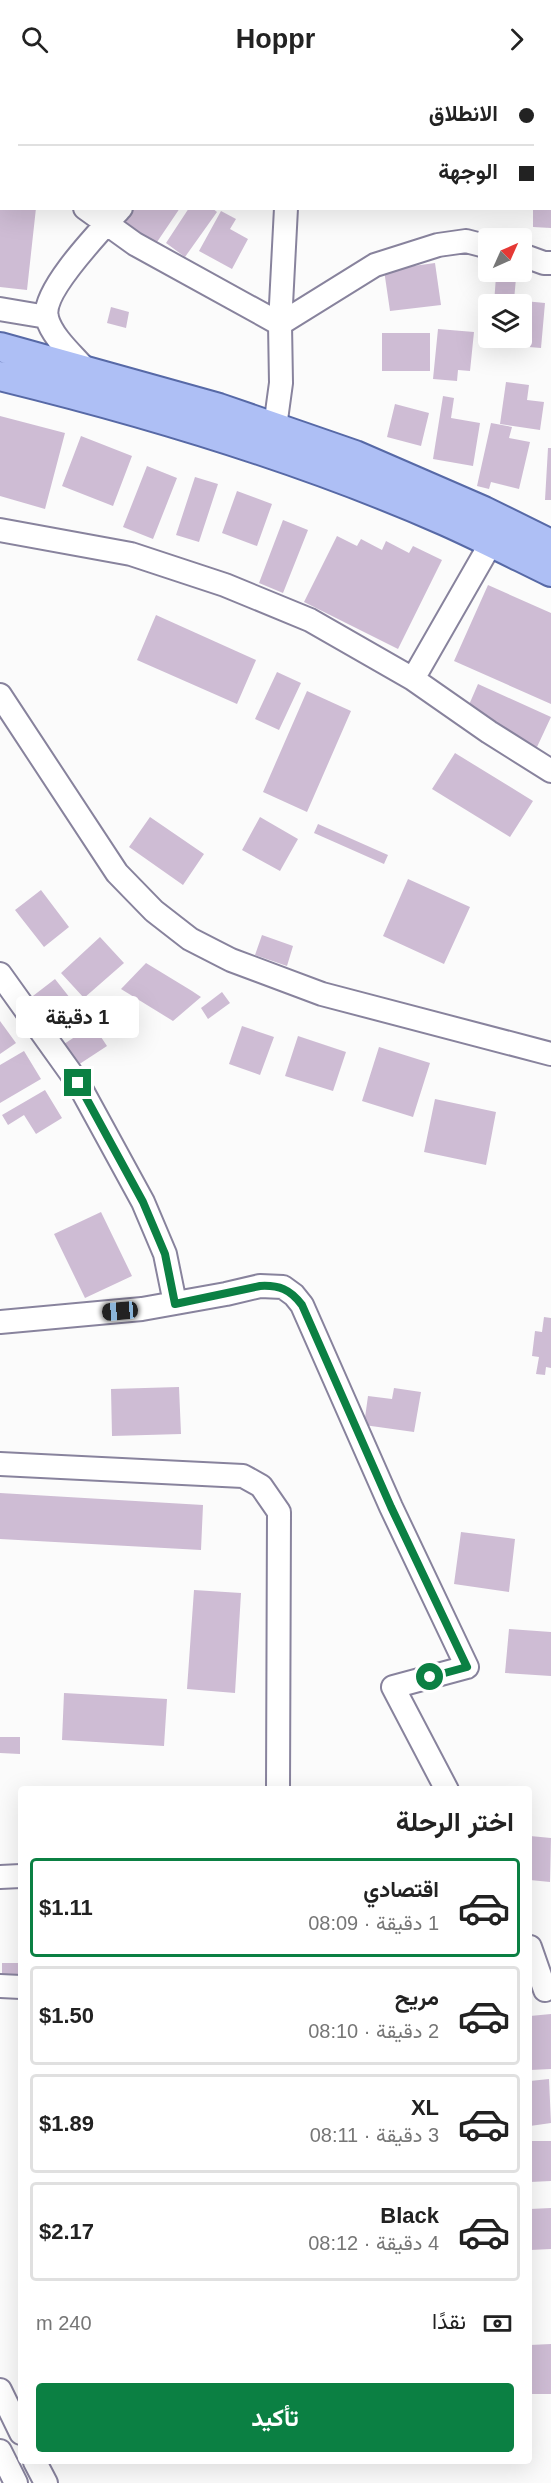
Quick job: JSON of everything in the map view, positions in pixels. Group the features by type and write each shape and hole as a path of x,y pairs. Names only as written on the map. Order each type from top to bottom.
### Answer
{"main road":[{"path":"0,347 219,408 355,455 484,511 551,544"},
{"path":"0,376 203,430 342,480 445,521 551,572"}],"street":[{"path":"91,210 114,217 171,265 280,324"},
{"path":"275,427 281,383 280,324 286,210"},
{"path":"86,370 53,331 47,317 47,307 60,281 114,217"},
{"path":"280,324 375,265 438,245 466,242 478,245"},
{"path":"532,259 551,263"},
{"path":"0,309 47,317"},
{"path":"0,530 131,554 225,585 310,620 413,679 489,732 551,771"},
{"path":"413,679 491,543"},
{"path":"0,695 117,873 154,911 190,939 231,960 322,994 549,1049"},
{"path":"0,974 78,1083 143,1202 165,1254 175,1304"},
{"path":"0,1322 142,1309 260,1286 283,1287 294,1295 302,1305 391,1507 467,1667 393,1687 445,1786"},
{"path":"0,1464 243,1476 261,1486 279,1512 278,1786"},
{"path":"0,1877 18,1876"},
{"path":"532,1954 542,1990"},
{"path":"0,1986 18,1987"},
{"path":"0,2390 18,2427"},
{"path":"0,2451 16,2483"},
{"path":"36,2464 46,2483"}],"building":[{"path":"0,210 36,210 27,290 0,287"},
{"path":"132,210 179,210 155,245 123,223"},
{"path":"188,210 214,210 217,212 185,257 166,243"},
{"path":"533,210 551,210 551,228 533,227"},
{"path":"221,211 236,219 230,229 248,239 232,269 199,251"},
{"path":"435,263 441,305 390,311 384,270"},
{"path":"496,282 516,282 515,294 495,294"},
{"path":"532,302 545,303 541,348 532,347"},
{"path":"111,307 129,312 126,328 107,323"},
{"path":"438,329 474,332 470,371 458,370 457,381 433,379"},
{"path":"382,333 430,333 430,371 382,371"},
{"path":"506,382 529,385 527,400 544,402 540,430 500,424"},
{"path":"443,396 454,398 451,418 480,423 473,466 433,459"},
{"path":"395,404 429,413 421,446 387,437"},
{"path":"0,416 65,433 45,509 0,496"},
{"path":"491,423 512,427 509,438 530,442 519,489 491,482 489,489 477,486"},
{"path":"81,436 132,456 113,506 62,486"},
{"path":"548,448 551,448 551,500 545,500"},
{"path":"147,466 177,478 153,539 123,527"},
{"path":"195,477 218,484 199,542 176,535"},
{"path":"237,491 272,504 257,546 222,533"},
{"path":"283,520 308,530 283,593 259,583"},
{"path":"337,536 357,546 361,539 382,550 386,541 409,553 413,546 442,560 398,649 304,602"},
{"path":"488,585 551,613 551,704 454,661"},
{"path":"156,615 256,660 237,704 137,660"},
{"path":"277,672 301,683 279,730 255,719"},
{"path":"478,684 551,717 537,747 465,714"},
{"path":"307,691 351,711 307,812 263,792"},
{"path":"455,753 533,801 510,837 432,789"},
{"path":"150,817 204,854 183,885 129,847"},
{"path":"260,817 298,839 280,871 242,850"},
{"path":"318,824 388,855 384,864 314,833"},
{"path":"408,879 470,907 444,964 383,936"},
{"path":"41,890 69,927 44,947 15,910"},
{"path":"262,935 293,946 287,966 255,955"},
{"path":"100,937 124,963 84,998 61,973"},
{"path":"146,963 201,997 173,1021 121,989"},
{"path":"55,979 85,1017 58,1038 29,999"},
{"path":"222,992 230,1003 208,1019 201,1008"},
{"path":"0,1021 16,1043 0,1054"},
{"path":"93,1025 107,1046 78,1065 64,1044"},
{"path":"242,1026 274,1037 260,1075 229,1064"},
{"path":"298,1036 346,1052 333,1091 285,1076"},
{"path":"379,1047 430,1063 413,1117 362,1101"},
{"path":"24,1051 41,1079 0,1103 0,1065"},
{"path":"45,1090 62,1118 36,1134 24,1115 8,1125 2,1115"},
{"path":"435,1099 496,1112 486,1165 424,1152"},
{"path":"101,1212 132,1276 85,1298 54,1234"},
{"path":"544,1317 551,1318 551,1368 546,1367 545,1375 536,1374 539,1357 532,1356 535,1331 542,1332"},
{"path":"179,1387 181,1434 112,1436 111,1389"},
{"path":"394,1388 421,1392 414,1432 364,1425 368,1396 392,1399"},
{"path":"0,1493 203,1505 201,1550 0,1539"},
{"path":"461,1532 515,1539 509,1592 454,1584"},
{"path":"194,1590 241,1593 235,1693 187,1689"},
{"path":"509,1629 551,1632 551,1676 505,1673"},
{"path":"64,1693 167,1699 164,1746 62,1740"},
{"path":"0,1737 20,1737 20,1754 0,1753"},
{"path":"532,1836 551,1838 550,1882 532,1880"},
{"path":"2,1963 18,1963 18,1983 2,1983"},
{"path":"551,2014 551,2069 532,2070 532,2016"},
{"path":"549,2079 551,2123 532,2126 532,2081"},
{"path":"532,2141 551,2141 551,2181 532,2182"},
{"path":"551,2208 551,2249 532,2250 532,2209"},
{"path":"551,2344 551,2394 532,2394 532,2345"}],"route":[{"path":"78,1083 143,1202 165,1254 175,1304 260,1286 273,1286 283,1287 302,1305 391,1507 467,1667 430,1677"}]}
